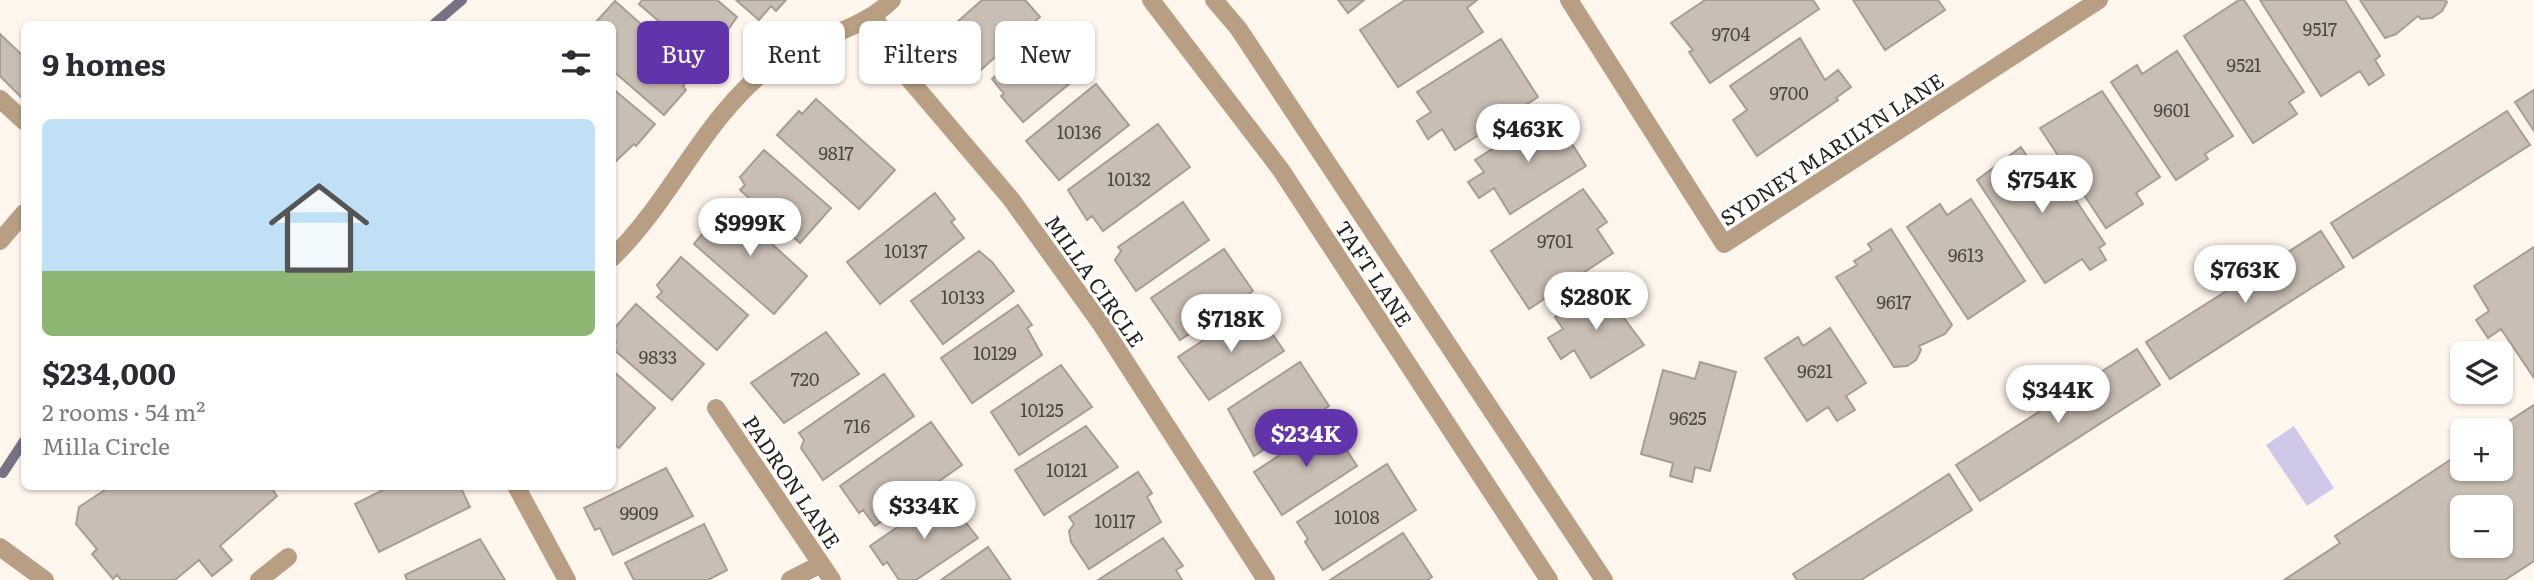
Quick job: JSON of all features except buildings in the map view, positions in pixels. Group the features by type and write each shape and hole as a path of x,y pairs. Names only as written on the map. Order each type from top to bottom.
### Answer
{"street":[{"path":"616,254 653,214 705,136 746,88 772,65 876,17 892,0"},
{"name":"TAFT LANE","path":"1151,0 1281,170 1549,580"},
{"name":"TAFT LANE","path":"1214,0 1238,29 1604,580"},
{"name":"SYDNEY MARILYN LANE","path":"1569,0 1724,244 2099,0"},
{"name":"MILLA CIRCLE","path":"876,17 903,72 1011,199 1101,324 1266,580"},
{"path":"0,99 21,118"},
{"path":"0,241 21,216"},
{"name":"PADRON LANE","path":"716,408 832,580"},
{"path":"518,490 567,580"},
{"path":"0,547 45,580"},
{"path":"259,580 288,557"},
{"path":"790,580 821,564"}],"shaded area":[{"path":"2294,426 2334,488 2307,506 2266,445"}],"waterway":[{"path":"438,21 462,0"},
{"path":"3,473 21,446"}]}
